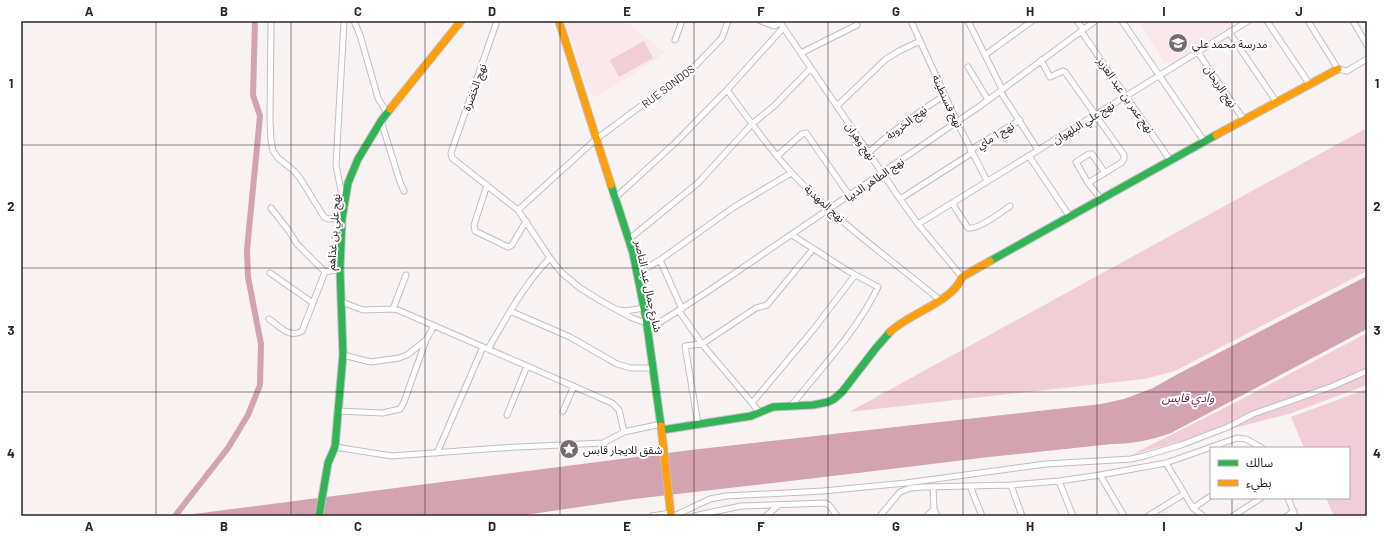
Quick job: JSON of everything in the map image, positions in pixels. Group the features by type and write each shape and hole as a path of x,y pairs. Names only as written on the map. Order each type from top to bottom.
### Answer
{"main road":[{"name":"شارع جمال عبد الناصر","path":"559,21 595,140 628,240 637,274 647,326 662,427 672,512"},
{"name":"نهج علي بن غذاهم","path":"319,516 328,463 335,447 343,355 340,269 342,219 348,183 364,149 381,121 458,22"},
{"path":"662,427 698,424 751,416 768,408 824,402 834,398 847,385 879,343 904,321 940,300 958,286 962,281 962,277 1204,141 1338,69"}],"street":[{"path":"271,21 270,120 273,151 278,158 300,178 324,217 328,219 342,219"},
{"path":"344,21 336,165 344,204"},
{"path":"354,21 360,34 378,98 387,113"},
{"name":"نهج الخضرة","path":"487,185 453,160 451,153 497,21"},
{"path":"675,40 682,21"},
{"name":"RUE SONDOS","path":"518,210 595,140 696,65 722,38 728,21"},
{"path":"761,21 774,26 780,22"},
{"name":"نهج قسنطينة","path":"911,21 944,95 987,181"},
{"path":"968,21 1001,90 1038,150"},
{"path":"985,55 1032,21"},
{"name":"نهج عمر بن عبد العزيز","path":"1077,21 1125,95 1170,160"},
{"name":"نهج الطاهر الدبيا","path":"647,326 681,310 957,122 1095,21"},
{"path":"1122,21 1204,141"},
{"name":"نهج علي البلهوان","path":"918,224 1125,95 1248,21"},
{"path":"1267,21 1310,85"},
{"path":"1308,21 1338,69 1347,71 1367,59"},
{"path":"1353,21 1367,44"},
{"name":"نهج وهران","path":"780,22 900,199 918,224 962,277"},
{"path":"801,53 857,25"},
{"path":"614,199 675,143 727,90 783,28"},
{"path":"1229,32 1277,103"},
{"path":"837,106 886,59 920,40"},
{"name":"نهج الريحان","path":"1197,51 1244,120"},
{"path":"1041,60 1050,77 1063,71 1065,72 1125,157 1124,161 1088,183"},
{"path":"968,67 988,100"},
{"path":"628,240 694,186 752,124 774,106 811,68"},
{"name":"نهج المهدية","path":"727,90 752,124 791,172 829,209 940,300"},
{"name":"نهج الخروبة","path":"869,152 899,126 944,95"},
{"name":"نهج 1 ماي","path":"900,199 1020,120"},
{"path":"381,121 404,191"},
{"path":"777,156 802,134 806,133 849,195"},
{"path":"1100,199 1088,183 1076,162 1089,154 1092,154 1105,172"},
{"path":"1029,156 1070,217"},
{"path":"637,274 660,260 734,207 791,172"},
{"path":"526,221 512,246 508,247 475,231 474,225 487,185 518,210 526,221 550,258 561,272 580,288 616,310 647,326"},
{"path":"952,203 970,229 987,221 1010,206"},
{"path":"271,208 297,244 325,272"},
{"path":"791,406 836,351 860,318 878,288 876,284 848,271 792,234"},
{"path":"698,424 685,346 702,344 756,308 767,305 814,249"},
{"path":"436,453 485,348 537,271 550,258"},
{"path":"660,260 681,310 702,344 759,412"},
{"path":"325,272 340,269"},
{"path":"269,319 288,333 298,334 302,331 325,272"},
{"path":"270,273 313,303"},
{"path":"393,309 406,275"},
{"path":"752,403 809,335 855,275"},
{"path":"342,302 363,310 393,309 405,313 612,403 616,406 620,414 624,432"},
{"path":"616,310 625,311 644,308"},
{"path":"510,311 563,334 617,364 631,368 653,368"},
{"path":"338,411 383,413 400,409 404,402 426,340 434,326"},
{"path":"343,355 371,362 388,360 407,355 426,340"},
{"path":"507,415 527,366"},
{"path":"652,516 672,512 710,499 726,496 822,491 906,483 1046,464 1131,459 1181,445 1228,427 1253,414 1333,386 1367,371"},
{"path":"563,411 574,386"},
{"path":"335,447 392,456 500,448 603,443 624,432 662,427"},
{"path":"1211,447 1237,438 1246,439 1260,447"},
{"path":"880,516 896,496 903,490 917,487 1011,485 1059,481 1166,463 1210,448"},
{"path":"1166,463 1193,508 1202,516"},
{"path":"1100,475 1124,516"},
{"path":"1059,481 1073,516"},
{"path":"1011,485 1022,516"},
{"path":"970,486 982,516"},
{"path":"933,487 934,509 937,516"},
{"path":"1148,516 1184,494"},
{"path":"1193,508 1210,497"},
{"path":"1233,516 1259,499"},
{"path":"1286,516 1295,514 1288,499"},
{"path":"694,516 704,515 732,507 825,503 829,505 835,515"},
{"path":"766,516 779,505"},
{"path":"927,516 934,509"}],"shaded area":[{"path":"565,21 625,21 665,53 594,98 585,83"},
{"name":"مدرسة محمد علي","path":"1138,21 1240,21 1172,63 1164,62"},
{"path":"644,41 653,58 619,77 610,60"},
{"path":"1367,128 1367,271 1175,371 1144,379 849,412"},
{"path":"1367,333 1367,385 1289,414 1133,454 1238,401"},
{"path":"1367,389 1367,516 1334,516 1326,499 1350,499 1350,447 1304,447 1291,417"}],"water":[{"name":"وادي قابس","path":"1367,276 1367,329 1171,433 1142,441 989,457 634,499 518,516 178,516 691,450 1101,404 1124,399 1153,388"}],"waterway":[{"path":"175,516 228,448 248,415 260,385 261,344 248,277 247,250 260,116 253,95 255,21"}],"traffic: fast":[{"path":"319,516 328,463 335,447 343,355 340,269 342,219 348,183 358,159 390,109"},
{"path":"990,261 1216,135"},
{"path":"611,185 633,253 646,318 661,426"},
{"path":"662,430 751,416 773,407 813,405 828,402 842,392 890,332"}],"traffic: slow":[{"path":"390,109 461,21"},
{"path":"559,21 611,185"},
{"path":"1216,135 1338,69"},
{"path":"890,332 898,325 950,293 957,286 962,277 990,261"},
{"path":"661,426 671,516"}],"place":[{"name":"مدرسة محمد علي","path":"1178,43"},
{"name":"شقق للايجار قابس","path":"569,449"}]}
